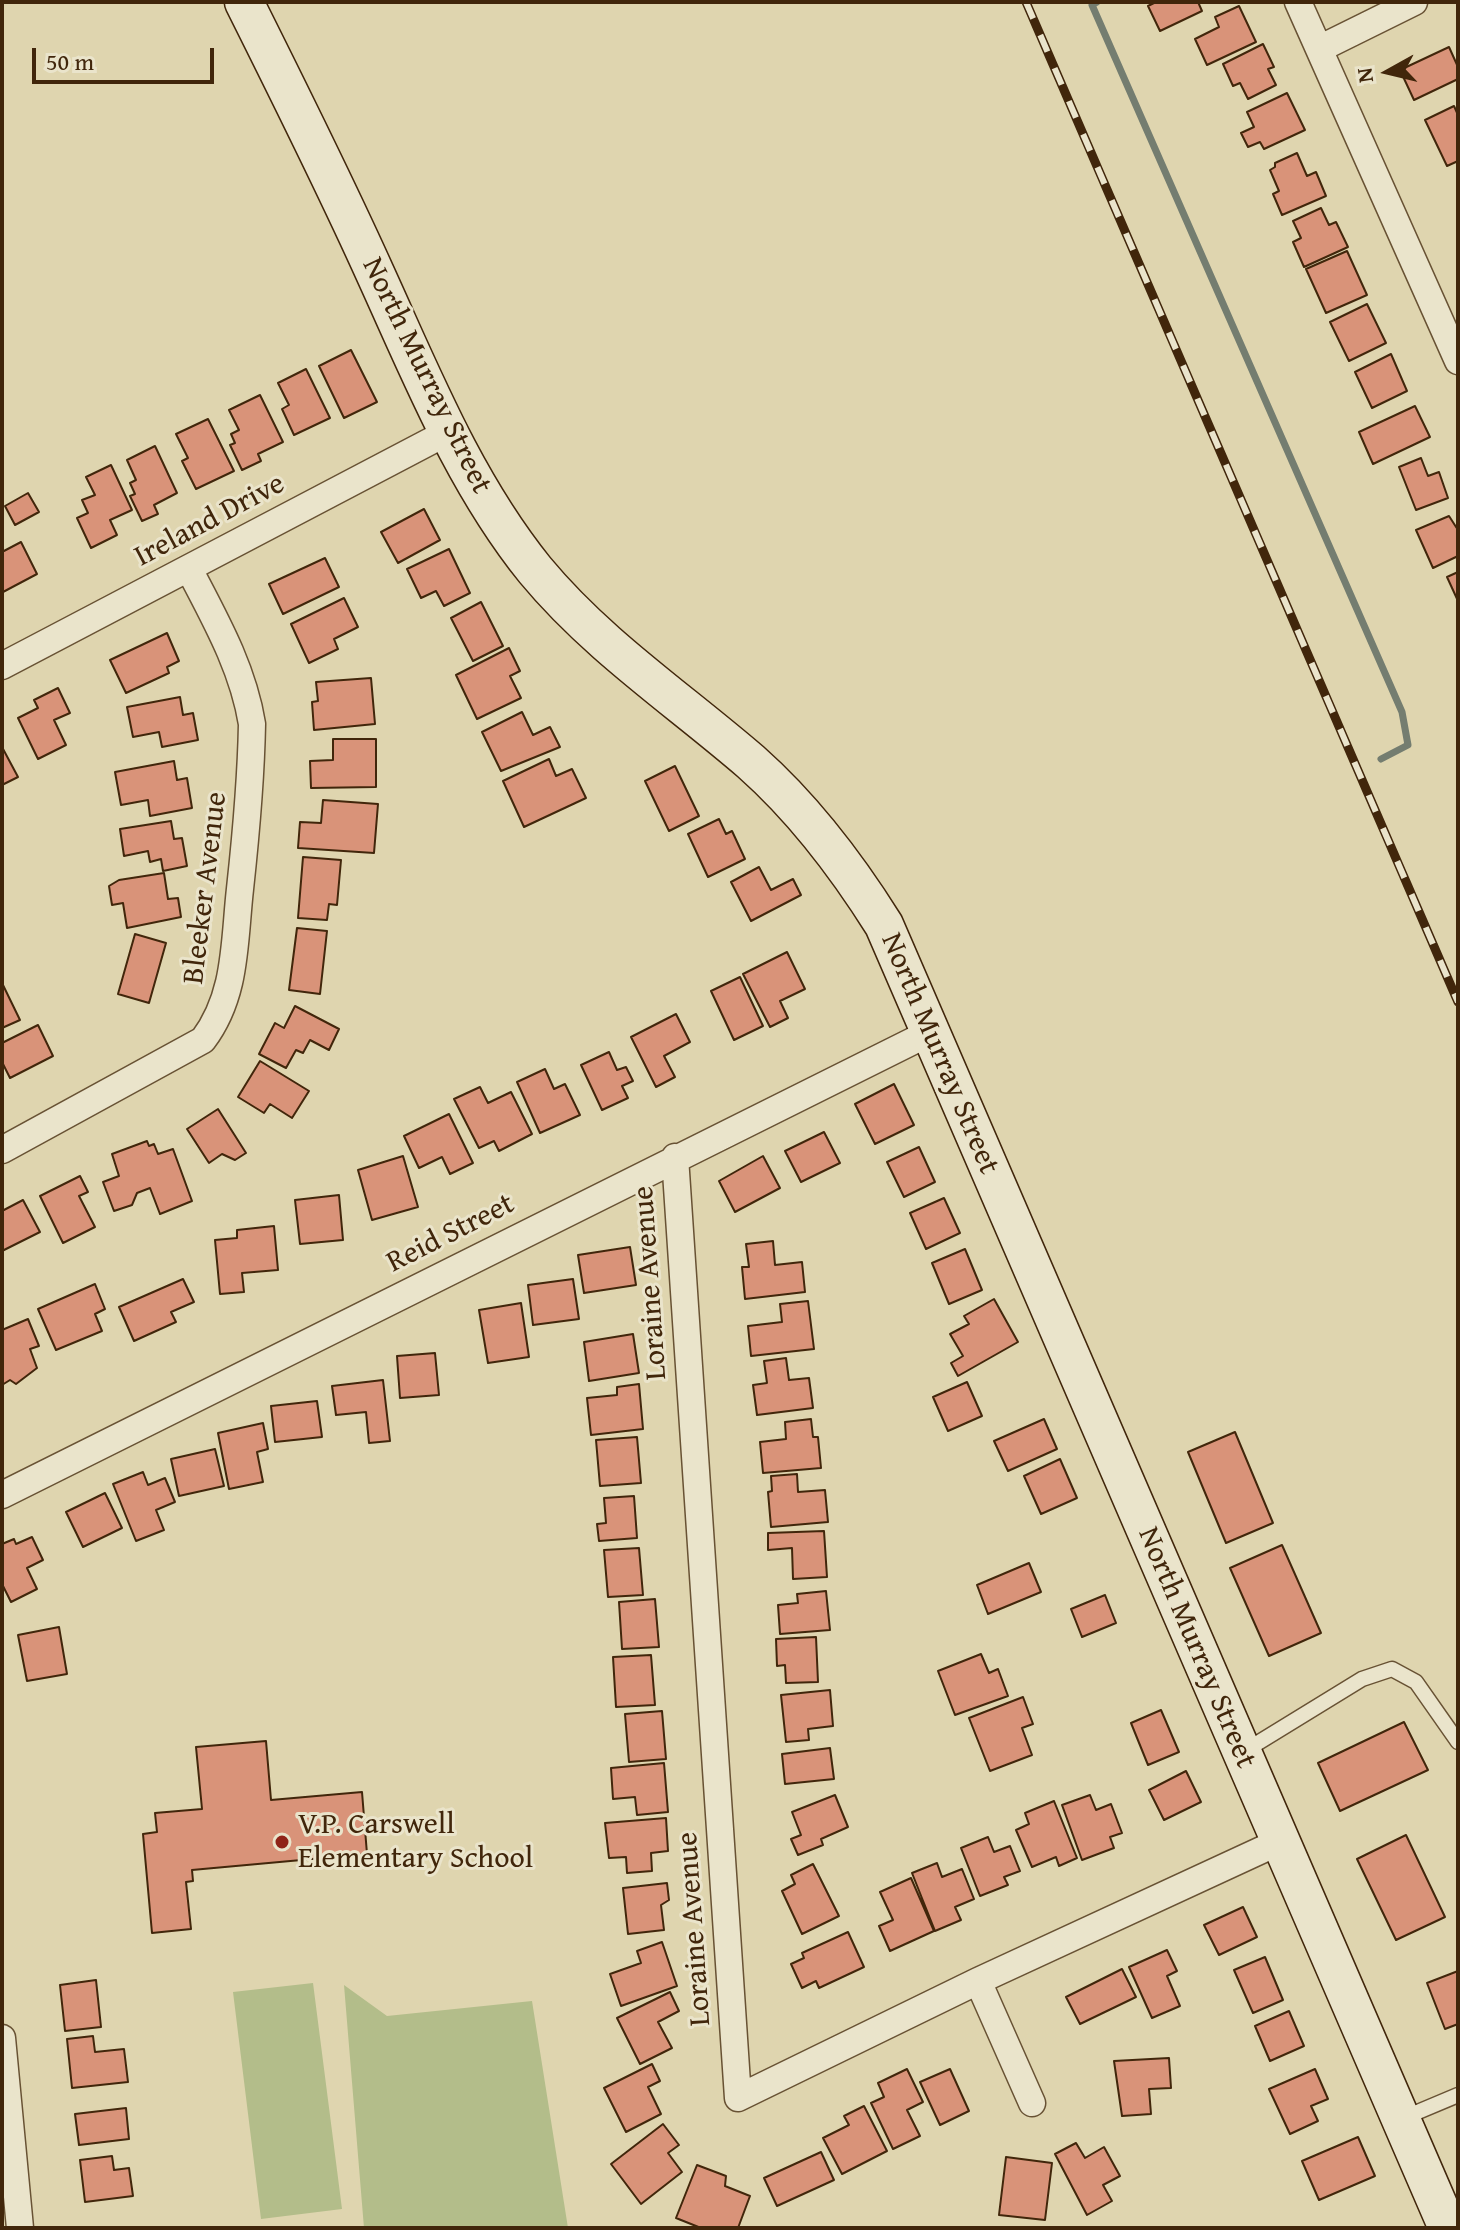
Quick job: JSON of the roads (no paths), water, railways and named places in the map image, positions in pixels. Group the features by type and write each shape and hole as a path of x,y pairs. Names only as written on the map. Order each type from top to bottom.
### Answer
{"street":[{"name":"North Murray Street","path":"244,2 333,181 448,432 513,541 561,600 596,634 753,764 849,869 884,925 1448,2228"},
{"path":"1298,2 1456,352"},
{"path":"1319,49 1414,2"},
{"name":"Ireland Drive","path":"2,666 448,432"},
{"name":"Bleeker Avenue","path":"2,1150 203,1040 219,1019 226,998 236,935 252,724 247,695 236,664 189,569"},
{"name":"Reid Street","path":"2,1495 929,1033"},
{"name":"Loraine Avenue","path":"675,1157 738,2098 978,1981 1281,1841"},
{"path":"978,1981 1032,2103"},
{"path":"2,2038 20,2228"}],"lane":[{"path":"1241,1753 1362,1679 1392,1669 1416,1682 1458,1742"},
{"path":"1401,2120 1458,2095"}],"waterway":[{"path":"1097,2 1092,5 1402,712 1408,745 1381,759"}],"railway":[{"path":"1026,2 1458,1002"}],"place":[{"name":"V.P. Carswell Elementary School","path":"282,1842"}]}
